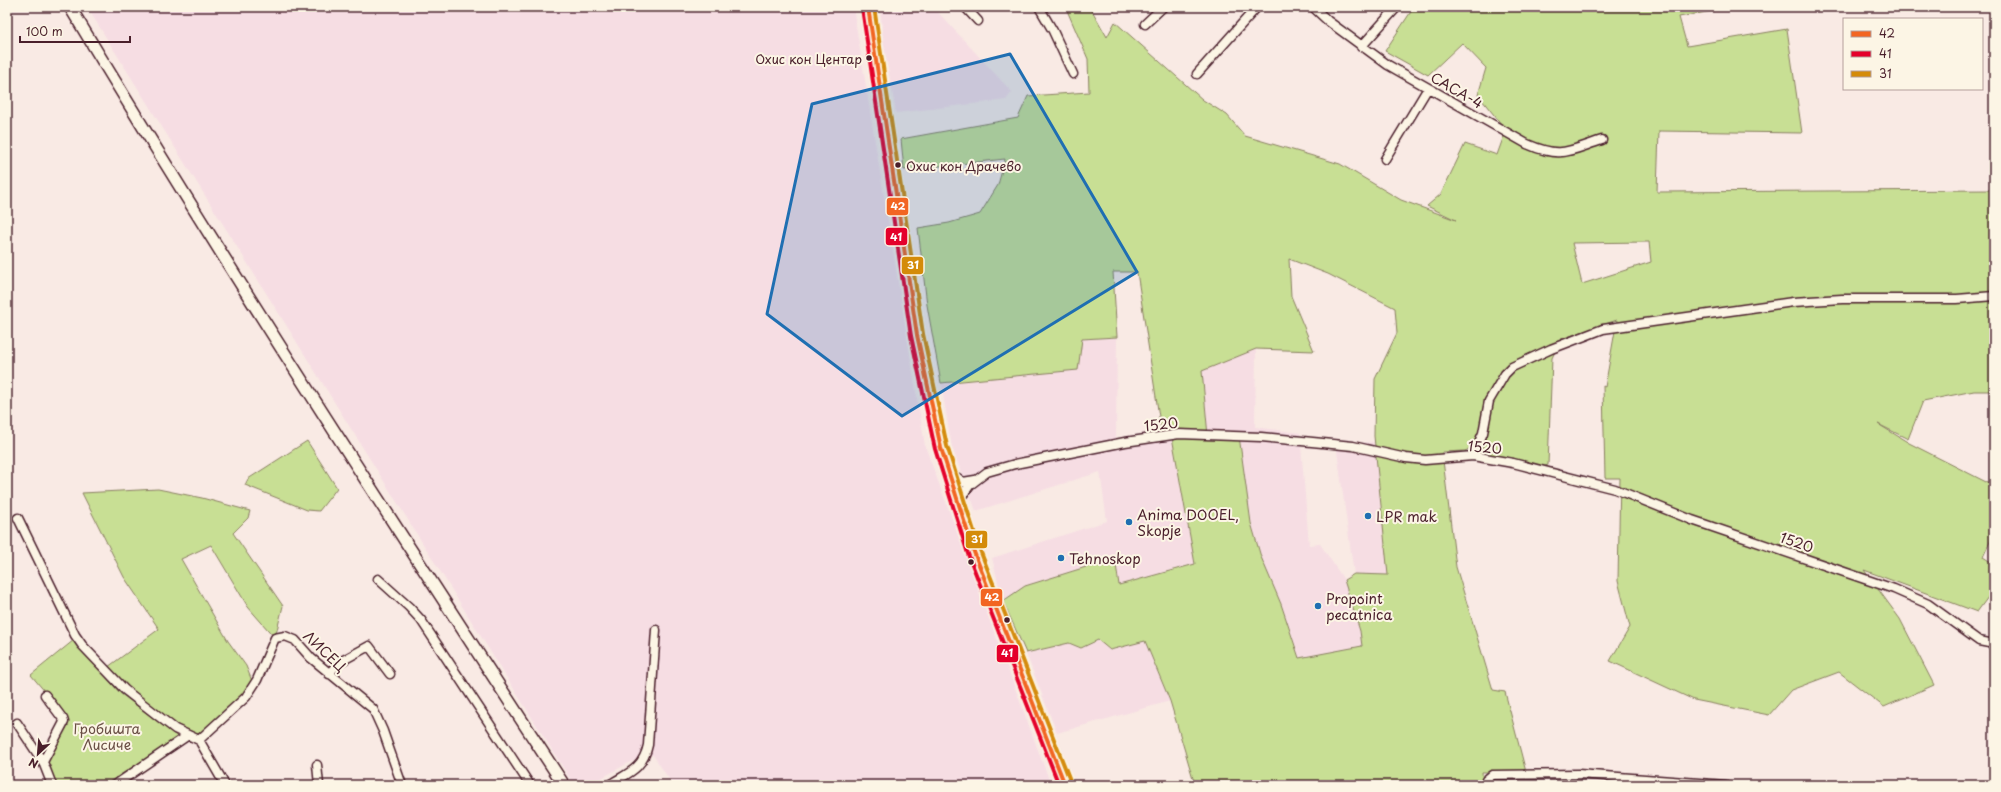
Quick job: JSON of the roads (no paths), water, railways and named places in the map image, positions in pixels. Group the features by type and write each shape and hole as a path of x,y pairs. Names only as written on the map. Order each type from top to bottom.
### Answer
{"main road":[{"path":"868,7 917,335 930,400 947,468 957,503 981,572 1065,785"}],"street":[{"path":"70,7 255,306 396,527 564,785"},
{"path":"965,7 978,21"},
{"path":"1039,7 1053,31 1073,74"},
{"path":"1145,24 1163,7"},
{"path":"1197,74 1257,7"},
{"name":"САСА-4","path":"1313,7 1361,47 1499,129 1543,151 1563,153 1602,140"},
{"path":"1361,47 1397,7"},
{"path":"1385,159 1428,88"},
{"path":"1473,456 1483,433 1489,401 1505,374 1512,368 1551,348 1603,329 1793,302 1842,298 1957,299 1994,296"},
{"name":"1520","path":"957,503 975,480 987,472 1016,464 1125,442 1179,434 1261,437 1354,446 1406,458 1425,460 1473,456 1513,463 1615,489 1692,520 1894,589 1928,604 1979,641 1994,644"},
{"path":"947,468 963,482 975,480"},
{"path":"18,518 75,635 82,645 125,690 151,712 187,736 199,740 225,785"},
{"path":"378,579 410,607 421,620 530,785"},
{"path":"609,785 639,765 645,757 656,630"},
{"name":"ЛИСЕЦ","path":"199,740 246,697 257,680 275,638 279,636 290,637 295,640 311,658 329,674 373,709 383,731 402,785"},
{"path":"329,674 338,663 369,646 390,674"},
{"path":"43,762 64,722 64,719 45,695"},
{"path":"17,723 43,762 52,785"},
{"path":"115,785 187,736"},
{"path":"317,765 319,785"},
{"path":"1486,785 1486,780 1492,775 1559,774 1726,785"}],"place":[{"name":"Охис кон Центар","path":"869,58"},
{"name":"Охис кон Драчево","path":"898,165"},
{"name":"LPR mak","path":"1368,516"},
{"name":"Anima DOOEL, Skopje","path":"1129,522"},
{"name":"Tehnoskop","path":"1061,558"},
{"name":"Propoint pecatnica","path":"1318,606"}],"park label":[{"name":"Гробишта Лисиче","path":"107,736"}]}
